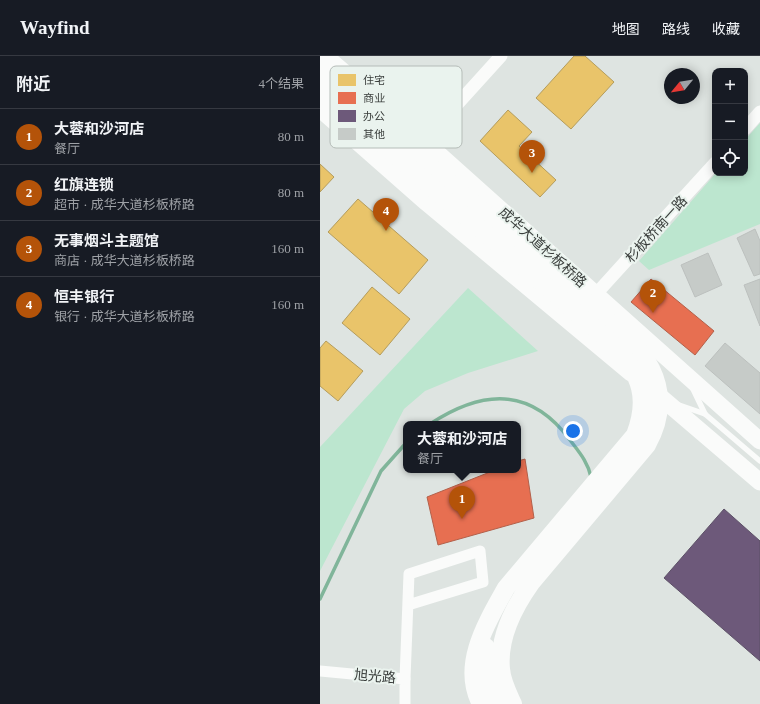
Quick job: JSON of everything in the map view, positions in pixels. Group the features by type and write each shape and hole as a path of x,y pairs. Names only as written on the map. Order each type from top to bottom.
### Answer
{"highway":[{"path":"320,70 330,79"},
{"path":"320,90 330,99"},
{"path":"387,148 615,346 626,358 640,385 642,408 640,421 635,435 506,588 492,613 478,646 472,674 481,704"},
{"path":"410,148 626,336 638,348 648,363 655,378 659,393 659,414 655,431 647,445 531,583 518,602 510,622 501,653 501,670 505,688 513,704"},
{"path":"492,613 486,647 485,669 489,688 496,704"},
{"path":"510,622 509,661 512,676 517,690 527,704"}],"main road":[{"name":"成华大道杉板桥路","path":"325,56 337,66"},
{"path":"320,109 330,118"},
{"path":"364,148 427,203 668,402 760,482"},
{"name":"成华大道杉板桥路","path":"432,148 760,441"}],"street":[{"path":"462,99 501,56"},
{"path":"748,126 760,112"},
{"name":"杉板桥南一路","path":"596,294 712,166"},
{"path":"405,679 409,574 480,551 483,582 408,605"},
{"name":"旭光路","path":"320,671 405,679 406,704"}],"lane":[{"path":"687,377 705,414"},
{"path":"668,402 705,414 760,461"}],"green space":[{"path":"760,123 760,224 649,270 639,261 713,176 748,176 748,137"},
{"path":"468,288 538,351 468,373 425,391 404,409 320,571 320,447"}],"building: 住宅":[{"path":"574,56 585,56 614,82 571,129 536,98"},
{"path":"508,110 532,132 519,146 556,180 540,197 480,141"},
{"path":"320,164 334,177 320,192"},
{"path":"358,199 428,260 399,294 328,232"},
{"path":"372,287 410,319 380,355 342,323"},
{"path":"326,341 363,371 338,401 320,386 320,348"}],"building: 商业":[{"path":"651,279 714,331 695,355 631,302"},
{"path":"525,459 534,518 438,545 427,497 487,473 521,473 521,460"}],"building: 办公":[{"path":"724,509 760,541 760,661 664,578"}],"building: 其他":[{"path":"755,229 760,241 760,274 754,276 737,238"},
{"path":"708,253 722,285 695,297 681,265"},
{"path":"760,279 760,326 744,285"},
{"path":"725,343 760,373 760,414 705,366"}],"waterway":[{"path":"435,421 468,405 487,400 504,399 522,402 539,410 555,422 583,457 591,477"},
{"path":"320,599 381,471 403,446"}],"place":[{"name":"无事烟斗主题馆","path":"532,173"},
{"name":"恒丰银行","path":"386,231"},
{"name":"红旗连锁","path":"653,313"},
{"name":"大蓉和沙河店","path":"462,519"}]}
